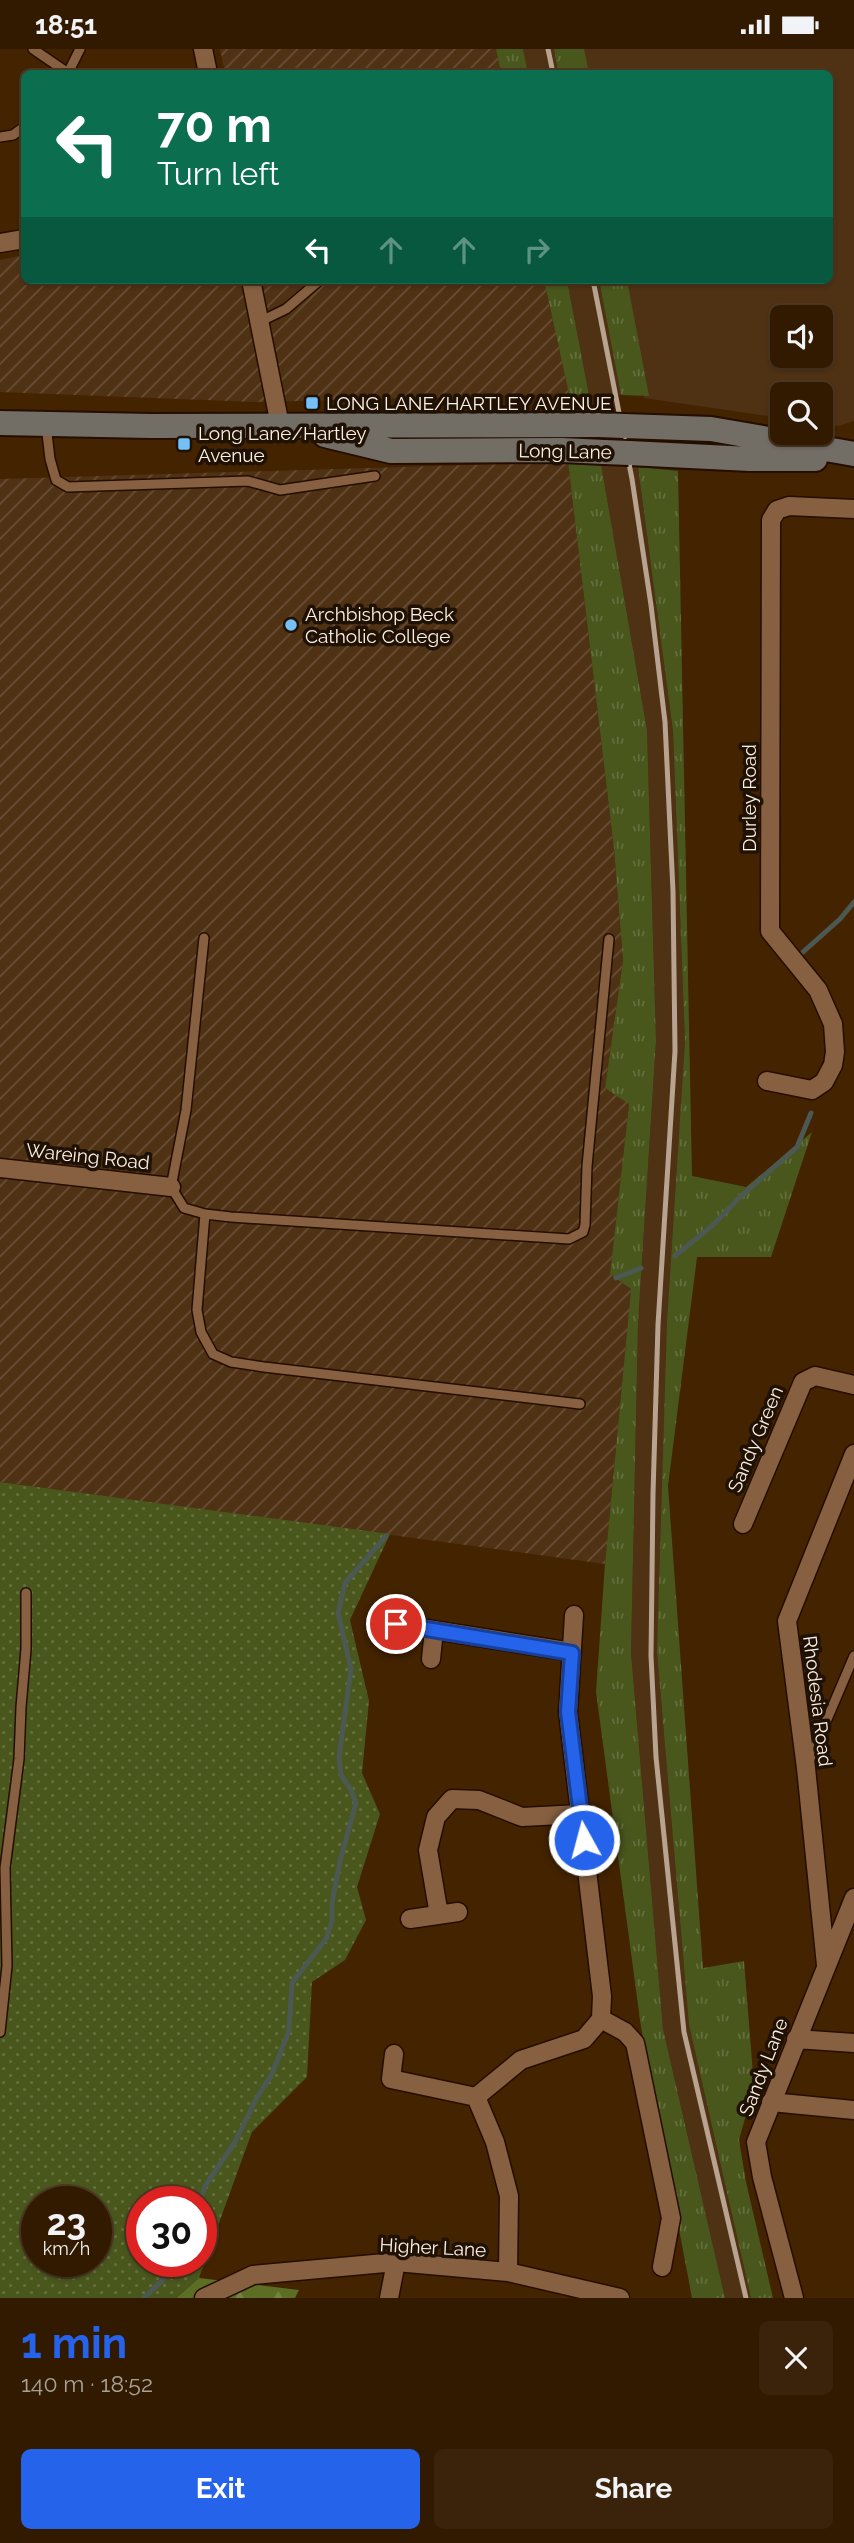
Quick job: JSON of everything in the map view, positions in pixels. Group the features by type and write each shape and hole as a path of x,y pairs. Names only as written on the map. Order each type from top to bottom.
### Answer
{"main road":[{"name":"Long Lane","path":"0,423 151,426 599,425 710,429 854,456"},
{"name":"Long Lane","path":"280,425 391,451 562,450 750,459 854,456"}],"street":[{"path":"203,49 207,70"},
{"path":"0,243 21,240"},
{"path":"252,284 280,425"},
{"name":"Durley Road","path":"767,1081 812,1090 830,1074 835,1052 833,1024 824,1001 770,931 771,520 777,510 789,506 854,509"},
{"name":"Wareing Road","path":"0,1168 171,1187"},
{"name":"Sandy Green","path":"743,1524 803,1382 815,1376 854,1385"},
{"name":"Rhodesia Road","path":"827,1965 787,1621 854,1454"},
{"path":"476,2097 521,2060 584,2039 601,2019 602,1996 568,1712 574,1615"},
{"path":"396,1624 572,1653"},
{"path":"430,1660 434,1630"},
{"path":"439,1915 428,1850 436,1817 453,1799 480,1800 522,1817 580,1814"},
{"name":"Sandy Lane","path":"794,2298 762,2177 756,2142 827,1965 850,1920 854,1898"},
{"path":"410,1919 458,1912"},
{"path":"601,2019 625,2032 635,2043 671,2218 662,2267"},
{"path":"796,2039 854,2043"},
{"path":"394,2054 391,2079 476,2097"},
{"path":"476,2097 495,2142 509,2196 508,2272"},
{"path":"771,2102 854,2110"},
{"path":"390,2298 396,2262"},
{"name":"Higher Lane","path":"204,2298 253,2275 396,2262 508,2272 582,2293 620,2298"}],"lane":[{"path":"33,49 64,70"},
{"path":"70,70 80,49"},
{"path":"0,137 13,135 21,129"},
{"path":"259,322 286,309 315,284"},
{"path":"46,423 50,459 56,480 68,487 248,481 280,490 375,476"},
{"path":"204,938 186,1110 171,1187 184,1208 205,1214 569,1239 583,1232 609,939"},
{"path":"205,1214 197,1310 201,1332 213,1354 231,1362 264,1367 580,1404"},
{"path":"0,2032 7,1966 5,1868 19,1759 26,1649 26,1593"},
{"path":"806,1768 854,1656"}],"shaded area":[{"path":"220,49 496,49 500,70 224,70"},
{"path":"523,49 554,49 558,70 527,70"},
{"path":"581,49 854,49 854,421 839,426 833,425 833,382 770,382 770,416 644,398 623,284 833,284 833,70 584,70"},
{"path":"21,256 21,284 545,284 569,394 259,402 0,392 0,260"},
{"path":"568,284 600,284 621,395 589,395"},
{"path":"568,462 614,849 623,960 605,1088 629,1103 610,1274 631,1289 605,1564 0,1482 0,479"},
{"path":"601,464 638,467 673,731 685,1042 657,1652 689,2025 751,2298 725,2298 663,2029 631,1653 638,1323 656,1041 647,730"}],"green space":[{"path":"496,49 523,49 527,70 500,70"},
{"path":"554,49 584,49 588,70 558,70"},
{"path":"545,284 568,284 589,395 569,394"},
{"path":"600,284 628,284 649,396 621,395"},
{"path":"568,462 601,464 647,730 656,1041 638,1323 631,1653 663,2029 725,2298 692,2298 641,2027 596,1692 605,1564 631,1289 610,1274 629,1104 605,1088 623,960 614,849"},
{"path":"638,467 678,471 692,1176 746,1187 812,1132 771,1257 697,1257 668,1486 703,1968 744,1961 754,2086 739,2140 773,2298 751,2298 689,2025 657,1652 667,1323 685,1042 673,731"},
{"path":"0,1482 390,1534 350,1620 369,1701 362,1773 380,1814 357,1887 366,1920 345,1960 312,1982 307,2077 252,2132 217,2228 217,2186 126,2186 126,2277 199,2277 176,2298 0,2298"},
{"path":"199,2278 299,2290 295,2298 176,2298"}],"waterway":[{"path":"803,952 840,919 854,902"},
{"path":"675,1256 713,1225 797,1147 811,1113"},
{"path":"616,1278 641,1268"},
{"path":"205,2186 235,2142 257,2097 271,2076 289,2031 292,1983 326,1939 332,1921 332,1903 340,1861 356,1803 341,1775 339,1757 351,1669 338,1613 345,1583 386,1536"},
{"path":"144,2298 166,2277"}],"railway":[{"path":"548,49 552,70"},
{"path":"594,284 632,479 651,605 665,722 673,891 675,1051 658,1325 653,1494 651,1656 656,1757 684,2032 746,2298"}],"place":[{"name":"LONG LANE/HARTLEY AVENUE","path":"312,403"},
{"name":"Long Lane/Hartley Avenue","path":"184,444"},
{"name":"Archbishop Beck Catholic College","path":"291,625"}],"route":[{"path":"396,1624 572,1653 568,1712 584,1840"}]}
